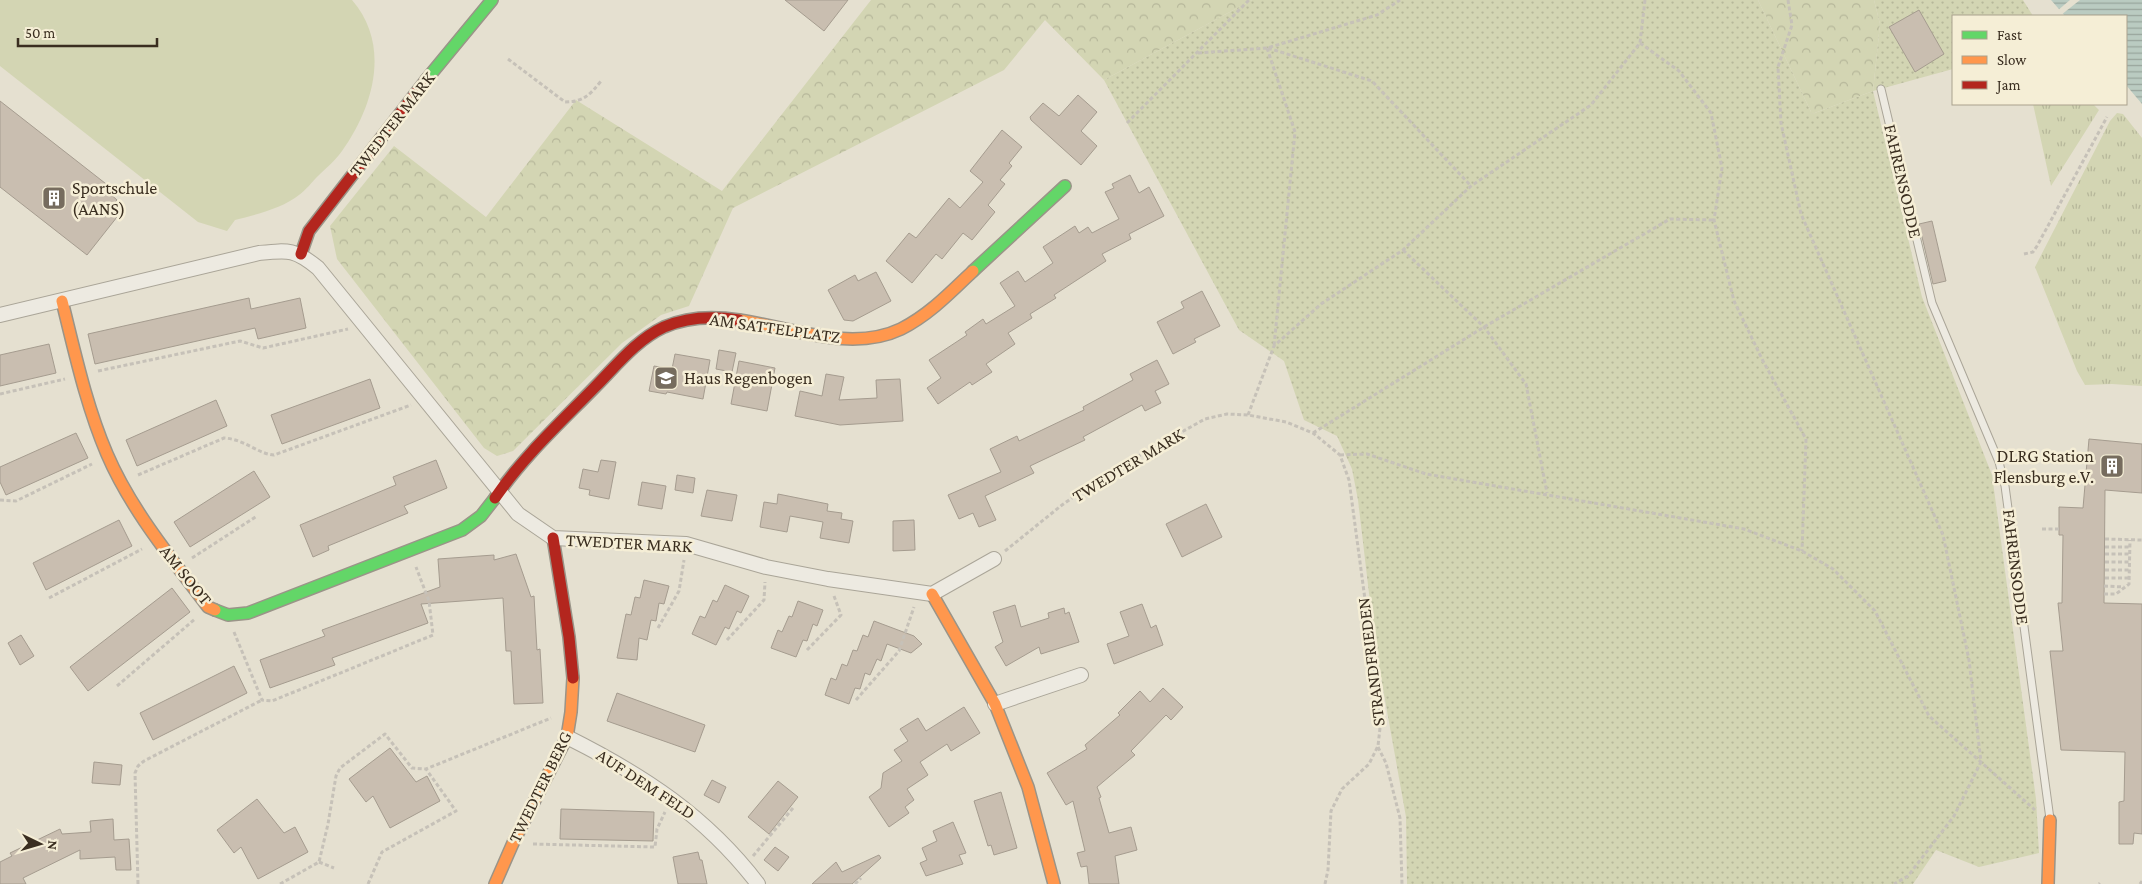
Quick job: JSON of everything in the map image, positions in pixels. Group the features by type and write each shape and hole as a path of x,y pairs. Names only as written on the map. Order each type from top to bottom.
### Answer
{"street":[{"name":"TWEDTER MARK","path":"492,0 445,56 309,231 301,254 318,268 518,514 553,538 686,544 766,567 828,579 932,594"},
{"name":"AM SATTELPLATZ","path":"499,491 516,468 628,353 648,336 670,324 692,319 715,317 749,321 843,339 870,338 892,333 909,325 933,308 1065,186"},
{"path":"0,315 259,253 282,251 301,254"},
{"name":"AM SOOT","path":"62,301 92,416 108,456 121,482 158,540 177,568 208,607 228,615 248,613 462,530 482,514 499,491"},
{"name":"TWEDTER BERG","path":"495,884 513,843 567,736 571,720 574,692 570,631 553,538"},
{"path":"994,559 932,594 994,704 1028,787 1054,884"},
{"path":"994,704 1081,675"},
{"name":"AUF DEM FELD","path":"567,736 614,760 672,798 706,825 745,866 758,884"},
{"name":"FAHRENSODDE","path":"2048,884 2051,854 2050,820"}],"lane":[{"name":"FAHRENSODDE","path":"1881,89 1932,303 1999,462 2005,486 2050,820"}],"path":[{"path":"1127,124 1249,0"},
{"path":"1198,53 1267,48 1377,15 1400,0"},
{"path":"1274,346 1321,304 1403,250 1470,186 1592,105 1640,43 1645,0"},
{"path":"1788,0 1792,25 1778,67 1781,123 1801,214 1943,535 1969,660 1980,762 1954,816 1908,876 1894,884"},
{"path":"1640,43 1679,71 1711,113 1722,168 1714,220 1734,301 1806,440 1802,551"},
{"path":"1267,48 1372,81 1470,186"},
{"path":"1248,415 1274,346 1295,132 1267,48"},
{"path":"508,59 565,102 576,102 590,96 601,81"},
{"path":"2024,254 2033,252 2037,246 2107,117"},
{"path":"1313,432 1484,327 1670,219 1714,220"},
{"path":"1403,250 1484,327 1526,384 1547,494"},
{"path":"0,394 240,341 263,348 365,325"},
{"path":"121,482 224,438 236,438 267,455 274,455 425,400"},
{"name":"TWEDTER MARK","path":"994,559 1062,505 1116,469 1205,419 1227,414 1248,415 1286,422 1313,432 1340,455"},
{"path":"1340,455 1367,454 1426,474 1744,529 1802,551 1833,569 1875,611 1929,716 2036,811"},
{"name":"STRANDFRIEDEN","path":"1325,884 1328,870 1331,810 1342,790 1368,764 1378,746 1381,718 1349,480 1340,455"},
{"path":"0,500 16,501 108,456"},
{"path":"177,568 257,516"},
{"path":"2042,529 2059,529"},
{"path":"2105,539 2142,540"},
{"path":"49,598 158,540"},
{"path":"2104,594 2116,594 2129,584 2130,540"},
{"path":"2105,547 2130,547"},
{"path":"138,884 135,773 138,766 144,761 262,700 272,701 433,635 429,601 410,550"},
{"path":"2105,554 2130,554"},
{"path":"658,628 679,591 684,555"},
{"path":"2105,562 2130,562"},
{"path":"727,640 764,600 766,567"},
{"path":"2105,570 2129,570"},
{"path":"2105,578 2129,578"},
{"path":"2104,586 2125,587"},
{"path":"856,700 899,651 914,608 916,592"},
{"path":"807,650 841,615 837,603"},
{"path":"117,686 208,607"},
{"path":"228,615 262,700"},
{"path":"280,884 319,862 336,776 340,768 385,734 412,768 426,769 549,718 571,720"},
{"path":"1378,746 1386,763 1400,818 1402,884"},
{"path":"368,884 382,852 456,811 426,769"},
{"path":"745,866 794,808"},
{"path":"513,843 656,847 657,829 665,812"},
{"path":"319,862 334,868"},
{"path":"855,884 862,878"}],"green space":[{"path":"0,0 352,0 364,18 371,36 374,76 370,95 363,115 342,151 304,191 292,200 277,207 235,220 227,231 198,222 0,66"},
{"path":"871,0 1252,0 1104,80 1045,20 1004,70 733,208 689,306 661,315 622,343 513,451 497,456 484,448 337,259 330,226 394,146 486,217 576,100 722,191"},
{"path":"1252,0 1758,0 1812,114 1873,91 1922,297 1992,475 2036,799 2039,853 1979,867 1936,850 1913,884 1407,884 1406,817 1375,644 1358,500 1352,469 1337,436 1304,420 1284,361 1239,330 1104,80"},
{"path":"1758,0 1874,0 1880,24 1873,91 1812,114"},
{"path":"1874,0 2023,0 2032,15 1952,15 1952,69 1873,91 1880,24"},
{"path":"2033,105 2094,105 2099,110 2051,186"},
{"path":"2117,113 2123,114 2142,138 2142,386 2085,385 2077,371 2035,267 2110,121"}],"shaded area":[{"path":"2051,0 2142,0 2142,104 2127,86 2127,15 2064,15"}],"pier":[{"path":"2070,0 2080,0 2061,15 2057,11"}],"building":[{"path":"785,0 848,0 824,31"},
{"path":"1919,10 1944,54 1915,72 1889,27"},
{"path":"1078,95 1097,112 1081,131 1097,146 1081,165 1030,117 1043,103 1059,116"},
{"name":"Sportschule (AANS)","path":"0,101 110,187 107,191 117,200 109,210 117,217 87,255 0,187"},
{"path":"1002,130 1022,147 1009,163 1012,166 1000,180 1005,184 988,205 995,212 972,240 963,233 942,259 936,254 912,283 886,261 909,233 916,238 949,198 960,208 983,182 970,171"},
{"path":"1130,175 1139,193 1149,187 1164,216 1129,234 1131,239 1102,254 1106,261 1054,295 1056,298 1030,314 1032,318 1008,333 1015,344 986,364 992,372 972,385 970,382 938,404 927,388 941,378 929,360 967,335 965,332 983,319 986,324 1015,306 1000,283 1018,271 1025,282 1053,263 1043,247 1075,226 1079,233 1088,227 1092,233 1119,219 1105,192 1114,188 1112,184"},
{"path":"1932,221 1946,281 1933,284 1919,224"},
{"path":"876,272 891,301 853,321 844,320 828,290 855,275 858,281"},
{"path":"1202,291 1220,326 1194,339 1196,342 1173,354 1157,322 1184,308 1181,302"},
{"path":"249,298 251,309 300,298 306,328 258,339 255,328 95,364 88,334"},
{"path":"49,344 56,373 0,386 0,355"},
{"path":"719,350 736,353 732,372 716,369"},
{"path":"675,354 710,360 703,399 667,392 666,394 649,391 654,366 672,369"},
{"path":"1157,360 1169,384 1155,391 1161,403 1145,411 1142,405 1083,437 1085,440 1030,466 1034,473 985,496 996,520 979,527 973,513 959,519 948,495 1001,472 990,449 1017,436 1019,441 1084,410 1083,407 1133,380 1130,374"},
{"path":"739,361 775,368 767,411 731,404"},
{"path":"826,374 844,377 839,400 877,398 876,380 900,379 903,421 840,425 795,416 800,391 822,396"},
{"path":"370,379 380,408 282,444 271,415"},
{"path":"216,400 227,426 137,466 126,440"},
{"path":"76,433 88,458 6,495 0,482 0,467"},
{"path":"2089,439 2142,444 2142,493 2105,490 2104,603 2142,604 2142,834 2134,833 2133,844 2119,844 2119,802 2124,801 2125,752 2061,750 2050,651 2063,651 2058,603 2062,603 2063,535 2059,535 2059,507 2083,508"},
{"path":"436,460 447,488 404,506 408,513 328,546 329,550 313,557 300,525 396,485 393,477"},
{"path":"601,460 616,462 609,499 589,495 590,490 579,488 583,469 598,472"},
{"path":"254,471 270,497 190,547 174,522"},
{"path":"677,475 695,478 693,493 675,490"},
{"path":"642,482 666,486 662,509 638,505"},
{"path":"707,490 737,495 732,521 701,516"},
{"path":"778,494 828,504 827,511 842,513 841,519 853,521 849,543 820,538 823,522 790,516 787,532 760,527 764,502 777,504"},
{"path":"1206,504 1222,537 1182,557 1166,524"},
{"path":"119,520 132,546 46,590 33,563"},
{"path":"914,520 915,550 893,551 893,521"},
{"path":"516,554 531,597 534,596 537,650 540,649 543,703 514,704 511,651 506,651 503,598 421,604 428,623 332,658 335,665 270,688 260,660 325,636 322,630 440,587 438,559 494,555 494,560"},
{"path":"644,580 669,586 664,604 659,603 656,621 651,620 647,640 639,638 637,660 617,658 626,614 631,615 635,597 640,598"},
{"path":"725,585 749,596 741,613 737,611 729,629 725,627 716,645 692,634 700,616 705,618 713,600 717,602"},
{"path":"172,588 190,612 88,691 70,667"},
{"path":"798,601 823,610 817,626 813,624 807,641 803,640 796,657 771,648 778,630 782,632 789,616 792,617"},
{"path":"1142,604 1151,628 1156,625 1163,645 1114,664 1107,644 1129,636 1120,612"},
{"path":"1015,605 1021,627 1049,618 1048,613 1064,608 1065,614 1069,612 1079,642 1041,654 1039,647 1006,666 995,647 1003,642 993,612"},
{"path":"874,621 914,636 922,644 911,653 887,644 881,661 877,659 870,675 865,673 860,689 855,688 849,704 825,695 831,678 836,680 842,664 847,666 853,650 857,651 863,635 868,637"},
{"path":"21,635 34,656 20,665 8,643"},
{"path":"234,666 247,693 153,740 140,713"},
{"path":"1163,688 1183,707 1171,720 1166,715 1131,751 1135,755 1097,787 1109,833 1131,827 1137,850 1115,856 1119,884 1089,884 1087,866 1081,867 1077,853 1085,851 1073,801 1066,805 1047,773 1087,749 1085,745 1120,715 1118,713 1140,691 1150,702"},
{"path":"617,693 705,725 695,752 607,721"},
{"path":"964,707 980,733 951,751 947,744 920,762 928,775 907,789 914,800 905,807 909,813 889,827 869,797 881,788 883,773 902,761 894,750 908,741 900,729 918,718 926,731"},
{"path":"390,748 416,782 427,776 440,801 390,828 373,796 366,802 349,779"},
{"path":"94,762 122,765 120,785 92,783"},
{"path":"712,780 726,787 719,803 704,795"},
{"path":"778,781 798,797 769,834 748,817"},
{"path":"1001,792 1017,848 994,855 991,845 988,846 974,801"},
{"path":"257,799 284,833 295,827 308,852 258,879 241,847 234,853 217,830"},
{"path":"561,809 654,812 653,841 560,839"},
{"path":"113,819 114,840 129,839 131,870 116,870 115,857 80,859 80,850 23,878 26,884 0,884 0,862 12,856 10,853 60,829 62,834 91,832 90,821"},
{"path":"953,822 966,853 959,855 963,864 926,876 920,863 927,860 922,848 937,841 933,831"},
{"path":"775,847 789,857 778,871 764,860"},
{"path":"698,852 700,860 702,860 707,884 678,884 673,857"},
{"path":"879,855 881,858 852,884 812,884 836,862 842,872"}],"traffic: fast":[{"path":"426,80 492,0"},
{"path":"973,271 1065,186"},
{"path":"215,610 228,615 248,613 462,530 481,516 495,498"}],"traffic: slow":[{"path":"739,320 841,339 862,339 882,336 901,329 921,317 973,271"},
{"path":"62,301 93,417 117,475 140,514 167,552 208,607 215,610"},
{"path":"932,594 995,704 1028,787 1054,884"},
{"path":"495,884 513,843 567,737 573,678"},
{"path":"2048,884 2050,820"}],"traffic: jam":[{"path":"301,254 309,231 426,80"},
{"path":"495,498 542,441 644,339 664,327 691,319 720,318 739,320"},
{"path":"553,538 569,637 573,678"}],"place":[{"name":"Sportschule (AANS)","path":"54,198"},
{"name":"Haus Regenbogen","path":"666,378"},
{"name":"DLRG Station Flensburg e.V.","path":"2112,466"}]}
